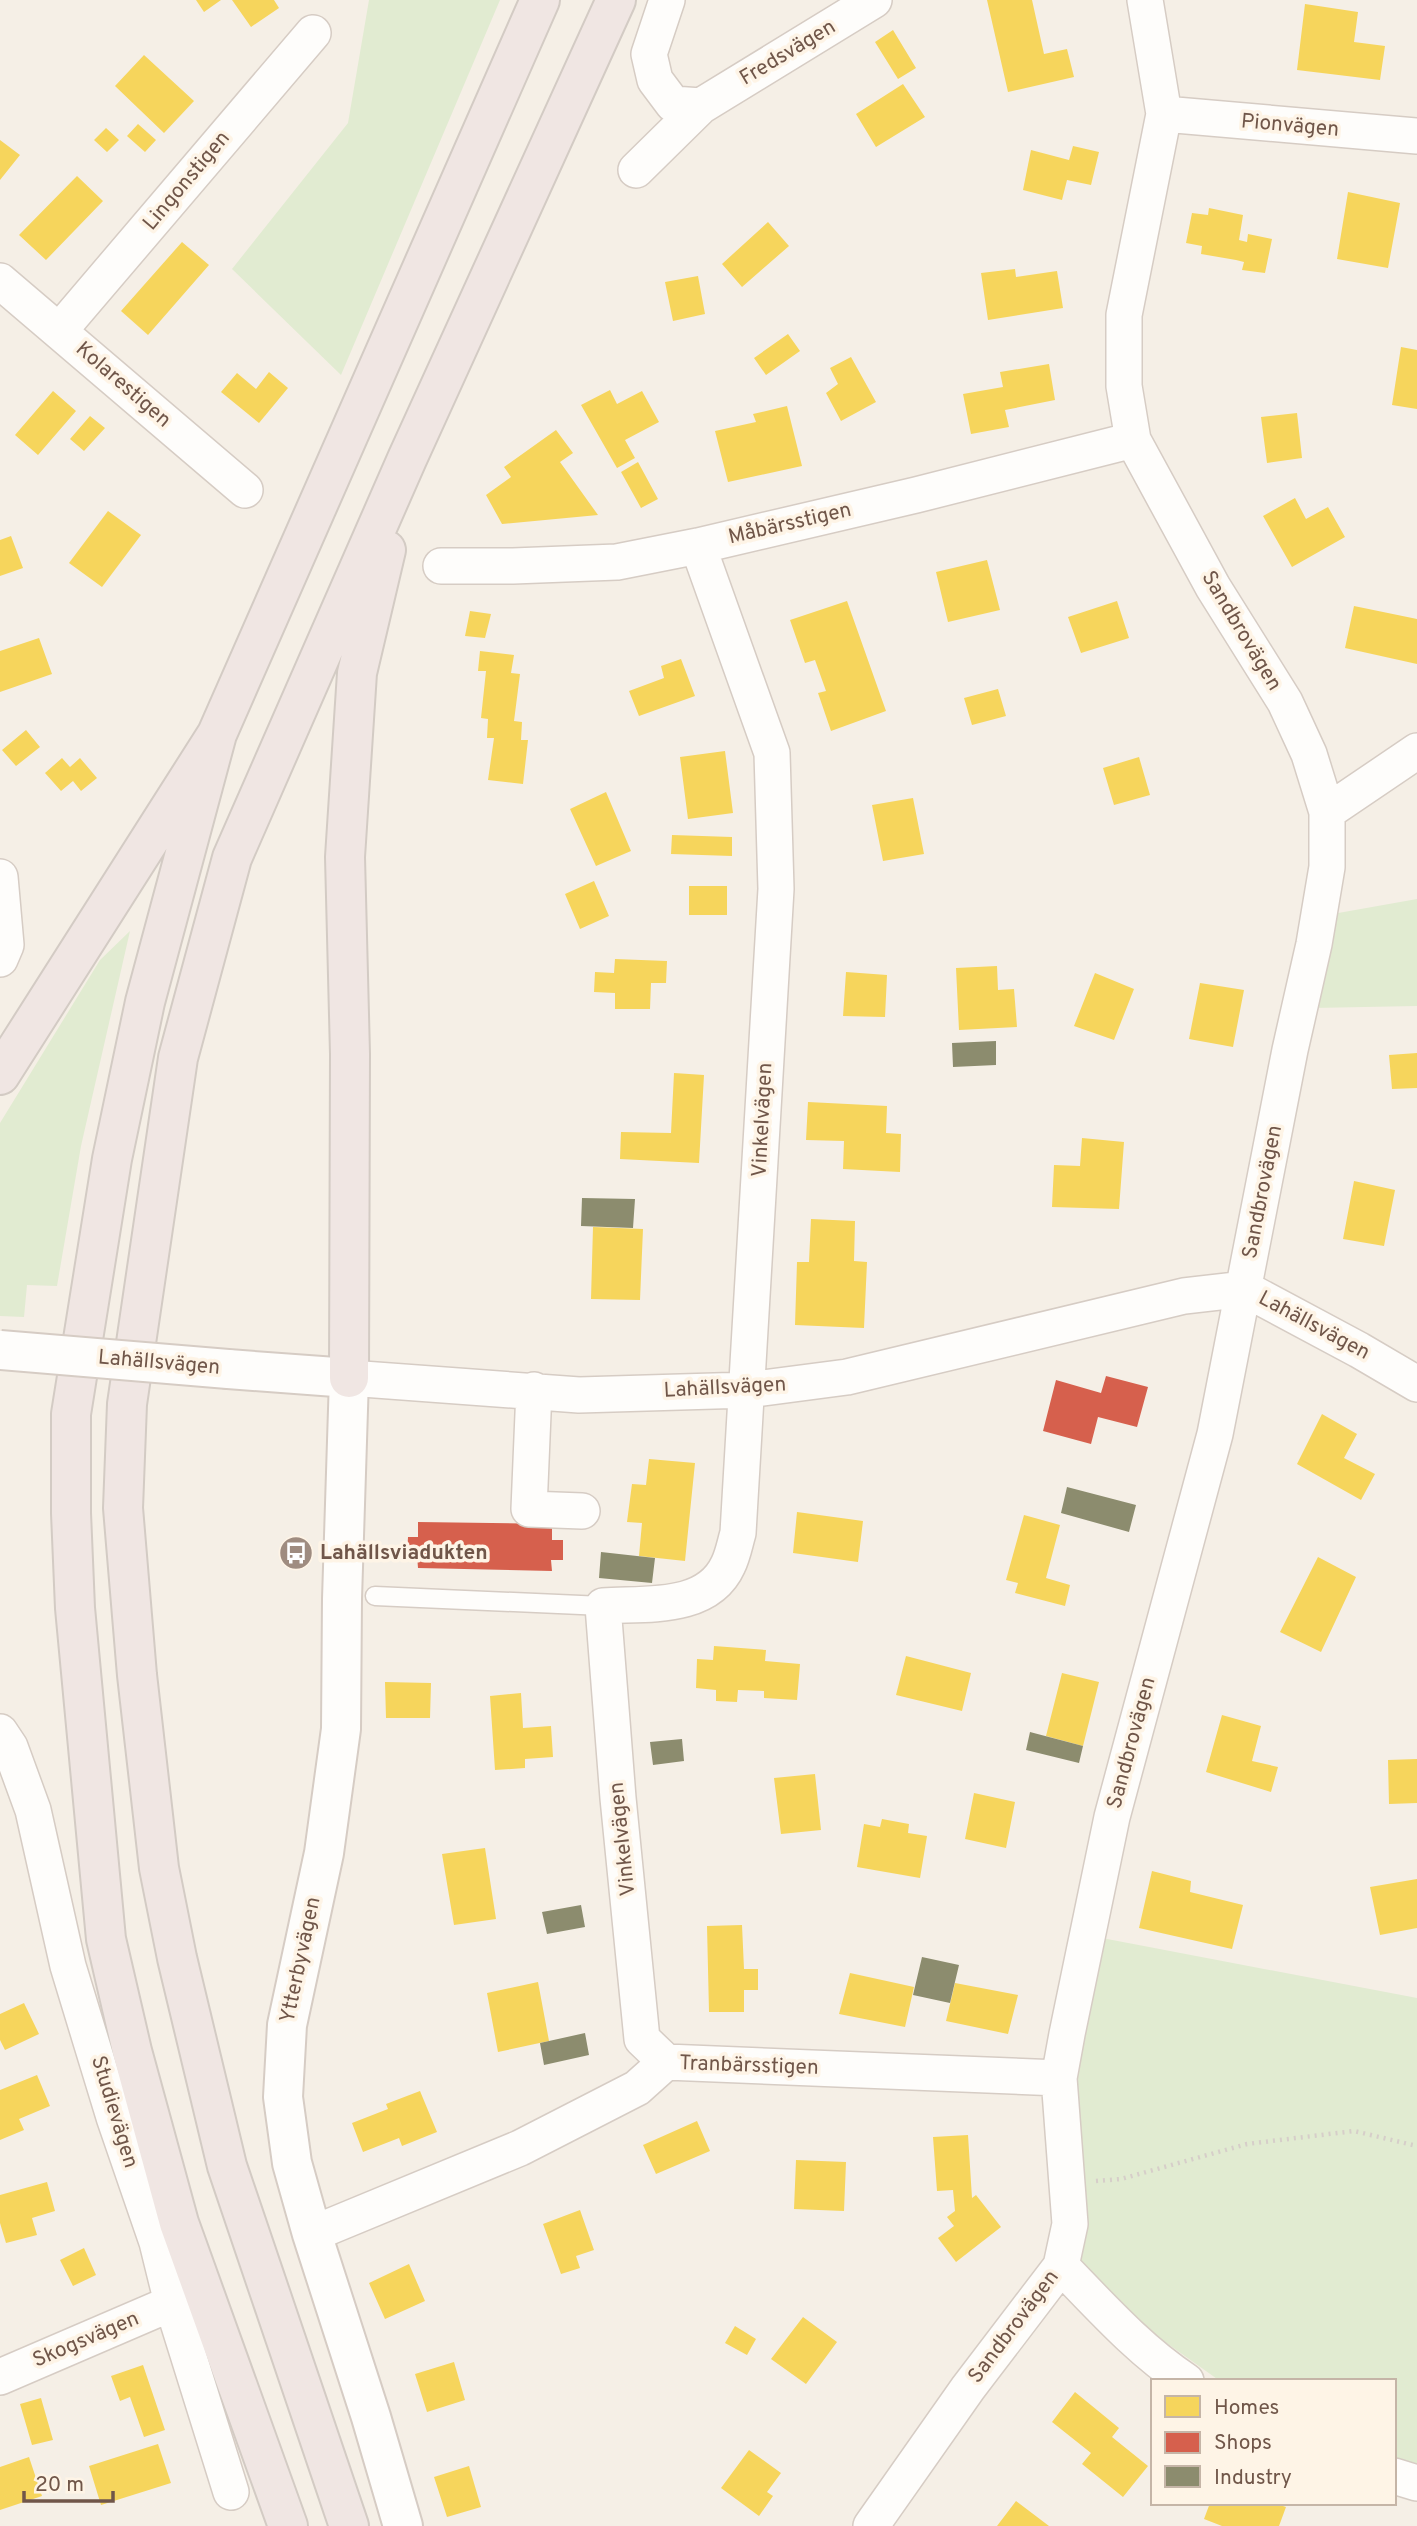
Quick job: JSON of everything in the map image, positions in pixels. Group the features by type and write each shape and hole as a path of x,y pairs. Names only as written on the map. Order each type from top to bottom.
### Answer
{"highway":[{"path":"0,1075 216,734 540,0"},
{"path":"349,2526 227,2166 177,1958 159,1868 137,1675 123,1508 127,1404 178,1058 232,858 407,459 615,0"},
{"path":"349,1378 350,1054 345,857 357,673 407,459"},
{"path":"216,734 145,1002 112,1159 71,1414 71,1513 75,1608 106,1939 132,2051 179,2223 288,2526"}],"street":[{"path":"667,0 649,54 655,80 673,104 701,106"},
{"name":"Fredsvägen","path":"636,170 701,106 874,0"},
{"name":"Sandbrovägen","path":"870,2526 968,2388 1061,2266 1070,2224 1059,2078 1112,1817 1215,1434 1327,867 1327,811 1309,754 1285,702 1213,587 1133,440 1124,386 1124,315 1164,114 1145,0"},
{"name":"Lingonstigen","path":"60,330 313,33"},
{"name":"Pionvägen","path":"1164,114 1417,136"},
{"name":"Kolarestigen","path":"0,281 245,490"},
{"name":"Måbärsstigen","path":"441,566 617,562 916,495 1133,440"},
{"name":"Vinkelvägen","path":"666,2063 642,2039 618,1798 603,1606 686,1600 707,1591 728,1566 738,1533 776,889 772,753 698,546"},
{"path":"1327,811 1417,751"},
{"path":"0,877 3,952"},
{"name":"Lahällsvägen","path":"0,1350 579,1395 748,1390 847,1377 1184,1296 1245,1289 1417,1384"},
{"name":"Ytterbyvägen","path":"349,1378 341,1611 341,1729 324,1853 287,2025 283,2097 292,2163 403,2526"},
{"path":"534,1390 530,1509 582,1511"},
{"name":"Studievägen","path":"0,1732 10,1747 33,1811 68,1966 114,2117 157,2242 172,2303 231,2492"},
{"name":"Tranbärsstigen","path":"312,2234 520,2148 637,2088 666,2063 1059,2078"},
{"path":"1061,2266 1102,2308 1183,2379"},
{"name":"Skogsvägen","path":"0,2377 172,2303"},
{"path":"1396,2477 1417,2483"}],"lane":[{"name":"Vinkelvägen","path":"375,1595 603,1606"}],"path":[{"path":"1066,2185 1121,2179 1247,2144 1354,2131 1417,2146"}],"green space":[{"path":"369,0 500,0 341,375 232,269 348,123"},
{"path":"1417,899 1417,1006 1312,1008 1327,915"},
{"path":"130,931 81,1146 57,1286 27,1285 24,1317 0,1316 0,1123 100,960"},
{"path":"1102,1938 1417,1998 1417,2466 1396,2458 1396,2379 1217,2379 1151,2332 1077,2269 1070,2050"}],"building: Homes":[{"path":"196,0 221,0 204,12"},
{"path":"232,0 274,0 279,8 251,27"},
{"path":"987,0 1032,0 1044,54 1067,49 1074,77 1008,92"},
{"path":"1305,4 1358,12 1354,42 1385,46 1380,80 1297,70"},
{"path":"893,30 916,68 898,79 875,42"},
{"path":"144,55 194,101 164,133 115,86"},
{"path":"903,84 925,117 876,147 856,114"},
{"path":"138,124 156,140 145,152 127,136"},
{"path":"106,128 119,140 107,152 94,140"},
{"path":"0,140 20,155 0,180"},
{"path":"1073,146 1099,152 1091,185 1067,180 1062,200 1023,190 1031,150 1069,160"},
{"path":"77,176 103,201 46,260 19,235"},
{"path":"1348,192 1400,203 1388,268 1337,259"},
{"path":"1209,208 1243,215 1239,240 1247,242 1248,234 1272,239 1265,273 1242,270 1244,262 1201,254 1202,246 1186,243 1192,213 1208,215"},
{"path":"768,222 789,246 742,287 722,264"},
{"path":"182,242 209,265 148,335 121,311"},
{"path":"1015,269 1016,277 1057,271 1063,308 988,320 981,273"},
{"path":"698,276 705,314 673,321 665,282"},
{"path":"788,334 800,351 766,375 754,358"},
{"path":"1401,347 1417,350 1417,409 1392,405"},
{"path":"851,357 876,402 841,421 826,393 838,384 830,368"},
{"path":"1049,364 1055,400 1005,410 1009,427 971,434 963,394 1003,387 1000,372"},
{"path":"269,372 288,388 259,423 221,392 237,373 256,389"},
{"path":"610,390 617,404 642,391 659,422 625,440 635,458 617,468 581,405"},
{"path":"53,391 76,411 38,455 15,435"},
{"path":"787,406 802,466 728,482 715,431 756,422 753,414"},
{"path":"1297,413 1302,458 1267,463 1261,417"},
{"path":"90,416 105,428 84,451 70,439"},
{"path":"556,430 573,453 560,462 598,515 502,524 486,495 511,477 504,467"},
{"path":"638,462 658,499 641,508 621,472"},
{"path":"1295,498 1306,519 1328,507 1345,537 1292,567 1263,516"},
{"path":"108,511 141,535 102,587 69,563"},
{"path":"11,536 23,568 0,576 0,540"},
{"path":"987,560 1000,610 948,622 936,572"},
{"path":"847,601 886,711 831,731 818,693 826,691 815,660 805,663 790,620"},
{"path":"1117,601 1129,638 1081,653 1068,617"},
{"path":"1354,606 1417,619 1417,664 1345,648"},
{"path":"470,611 491,614 485,638 465,636"},
{"path":"39,638 52,674 0,692 0,651"},
{"path":"480,651 514,655 511,673 520,674 514,721 522,722 521,740 528,740 523,784 488,780 494,738 487,738 488,719 481,718 486,671 478,671"},
{"path":"681,659 695,696 639,716 629,691 664,678 661,666"},
{"path":"998,689 1006,716 972,725 964,698"},
{"path":"26,730 40,747 16,766 2,750"},
{"path":"725,751 733,813 688,819 680,757"},
{"path":"1139,757 1150,795 1114,805 1103,768"},
{"path":"62,758 70,767 80,758 97,778 81,791 73,781 61,791 45,773"},
{"path":"606,792 631,851 596,866 570,809"},
{"path":"913,798 924,854 883,861 872,805"},
{"path":"672,835 732,837 732,856 671,854"},
{"path":"594,881 609,916 580,929 565,894"},
{"path":"689,886 727,886 727,915 689,915"},
{"path":"615,959 667,961 666,983 651,983 650,1009 615,1009 615,993 594,992 595,972 614,973"},
{"path":"997,966 998,990 1014,989 1017,1027 959,1030 956,968"},
{"path":"846,972 887,975 885,1017 843,1016"},
{"path":"1095,973 1134,989 1114,1040 1074,1026"},
{"path":"1200,983 1244,990 1233,1047 1189,1039"},
{"path":"1417,1053 1417,1088 1392,1089 1389,1055"},
{"path":"674,1073 704,1075 699,1163 620,1159 621,1132 671,1133"},
{"path":"808,1102 887,1106 886,1133 901,1134 900,1172 843,1169 844,1141 806,1140"},
{"path":"1082,1138 1124,1142 1119,1209 1052,1207 1054,1165 1080,1166"},
{"path":"1354,1181 1395,1190 1384,1246 1343,1239"},
{"path":"811,1219 855,1221 854,1261 867,1262 864,1328 795,1325 797,1262 809,1262"},
{"path":"593,1227 643,1229 640,1300 591,1299"},
{"path":"1322,1414 1357,1434 1344,1458 1375,1474 1361,1500 1297,1464"},
{"path":"649,1459 695,1463 685,1561 639,1556 642,1523 627,1522 632,1484 646,1485"},
{"path":"797,1512 863,1521 858,1562 793,1553"},
{"path":"1024,1515 1060,1525 1046,1578 1070,1585 1065,1606 1015,1593 1018,1583 1006,1580"},
{"path":"1318,1557 1356,1577 1321,1652 1280,1632"},
{"path":"714,1646 766,1650 765,1661 800,1664 797,1700 764,1698 764,1691 738,1690 737,1702 716,1701 716,1690 696,1688 697,1659 713,1660"},
{"path":"906,1656 971,1673 962,1711 896,1695"},
{"path":"1062,1673 1099,1682 1083,1746 1046,1736"},
{"path":"385,1682 431,1683 430,1718 386,1718"},
{"path":"521,1693 523,1728 551,1726 553,1757 525,1759 525,1768 495,1770 490,1696"},
{"path":"1222,1715 1261,1726 1252,1761 1278,1767 1271,1792 1206,1772"},
{"path":"1417,1759 1417,1803 1389,1804 1388,1760"},
{"path":"815,1774 821,1830 781,1834 774,1778"},
{"path":"974,1793 1015,1802 1006,1848 965,1839"},
{"path":"882,1819 909,1824 908,1833 927,1836 920,1878 857,1867 864,1824 880,1827"},
{"path":"485,1848 496,1919 454,1925 442,1854"},
{"path":"1152,1871 1191,1881 1190,1892 1243,1905 1232,1949 1139,1928"},
{"path":"1417,1879 1417,1928 1380,1935 1370,1887"},
{"path":"742,1925 744,1969 758,1969 758,1990 744,1990 744,2012 709,2012 707,1926"},
{"path":"850,1973 914,1987 905,2027 839,2014"},
{"path":"538,1982 549,2041 498,2052 487,1993"},
{"path":"955,1983 1018,1995 1008,2034 946,2021"},
{"path":"24,2003 39,2034 5,2050 0,2040 0,2014"},
{"path":"37,2075 50,2106 19,2119 24,2130 0,2140 0,2090"},
{"path":"420,2091 437,2132 402,2146 399,2138 363,2152 352,2123 388,2109 386,2104"},
{"path":"697,2121 710,2151 656,2174 643,2145"},
{"path":"968,2135 972,2198 976,2195 1001,2227 956,2262 938,2238 954,2226 947,2217 955,2211 953,2190 937,2191 933,2137"},
{"path":"796,2160 846,2162 844,2211 794,2209"},
{"path":"47,2182 55,2211 32,2218 37,2235 6,2243 0,2223 0,2195"},
{"path":"580,2210 594,2250 576,2256 580,2268 561,2274 543,2224"},
{"path":"84,2248 96,2275 73,2286 60,2260"},
{"path":"409,2264 425,2301 385,2319 369,2283"},
{"path":"803,2317 837,2342 806,2384 771,2359"},
{"path":"735,2326 756,2339 747,2355 725,2343"},
{"path":"454,2362 465,2400 427,2412 415,2374"},
{"path":"143,2365 165,2430 144,2437 130,2397 120,2401 111,2376"},
{"path":"1075,2392 1119,2428 1112,2437 1148,2466 1123,2497 1082,2464 1091,2453 1052,2422"},
{"path":"41,2398 53,2440 32,2445 20,2404"},
{"path":"158,2444 171,2483 101,2505 89,2466"},
{"path":"749,2450 781,2473 767,2492 773,2496 759,2516 721,2488"},
{"path":"29,2457 42,2496 0,2510 0,2467"},
{"path":"469,2466 481,2507 447,2517 434,2477"},
{"path":"1016,2501 1049,2526 997,2526"},
{"path":"1209,2505 1286,2507 1279,2526 1222,2526 1204,2519"}],"building: Shops":[{"path":"1106,1376 1148,1387 1137,1427 1098,1417 1091,1444 1043,1431 1056,1380 1101,1393"},
{"path":"418,1522 552,1524 552,1540 563,1540 563,1560 551,1560 552,1571 418,1568 417,1555 407,1555 408,1537 418,1537"}],"building: Industry":[{"path":"996,1041 996,1065 953,1067 952,1043"},
{"path":"582,1198 635,1199 633,1228 581,1226"},
{"path":"1067,1487 1136,1505 1129,1532 1061,1513"},
{"path":"601,1552 655,1558 652,1583 599,1578"},
{"path":"1030,1732 1083,1746 1079,1763 1026,1750"},
{"path":"682,1739 684,1761 653,1765 650,1742"},
{"path":"581,1905 585,1927 547,1934 542,1912"},
{"path":"922,1957 959,1965 950,2003 913,1995"},
{"path":"585,2033 589,2055 544,2065 540,2043"}],"place":[{"name":"Lahällsviadukten","path":"296,1553"}]}
